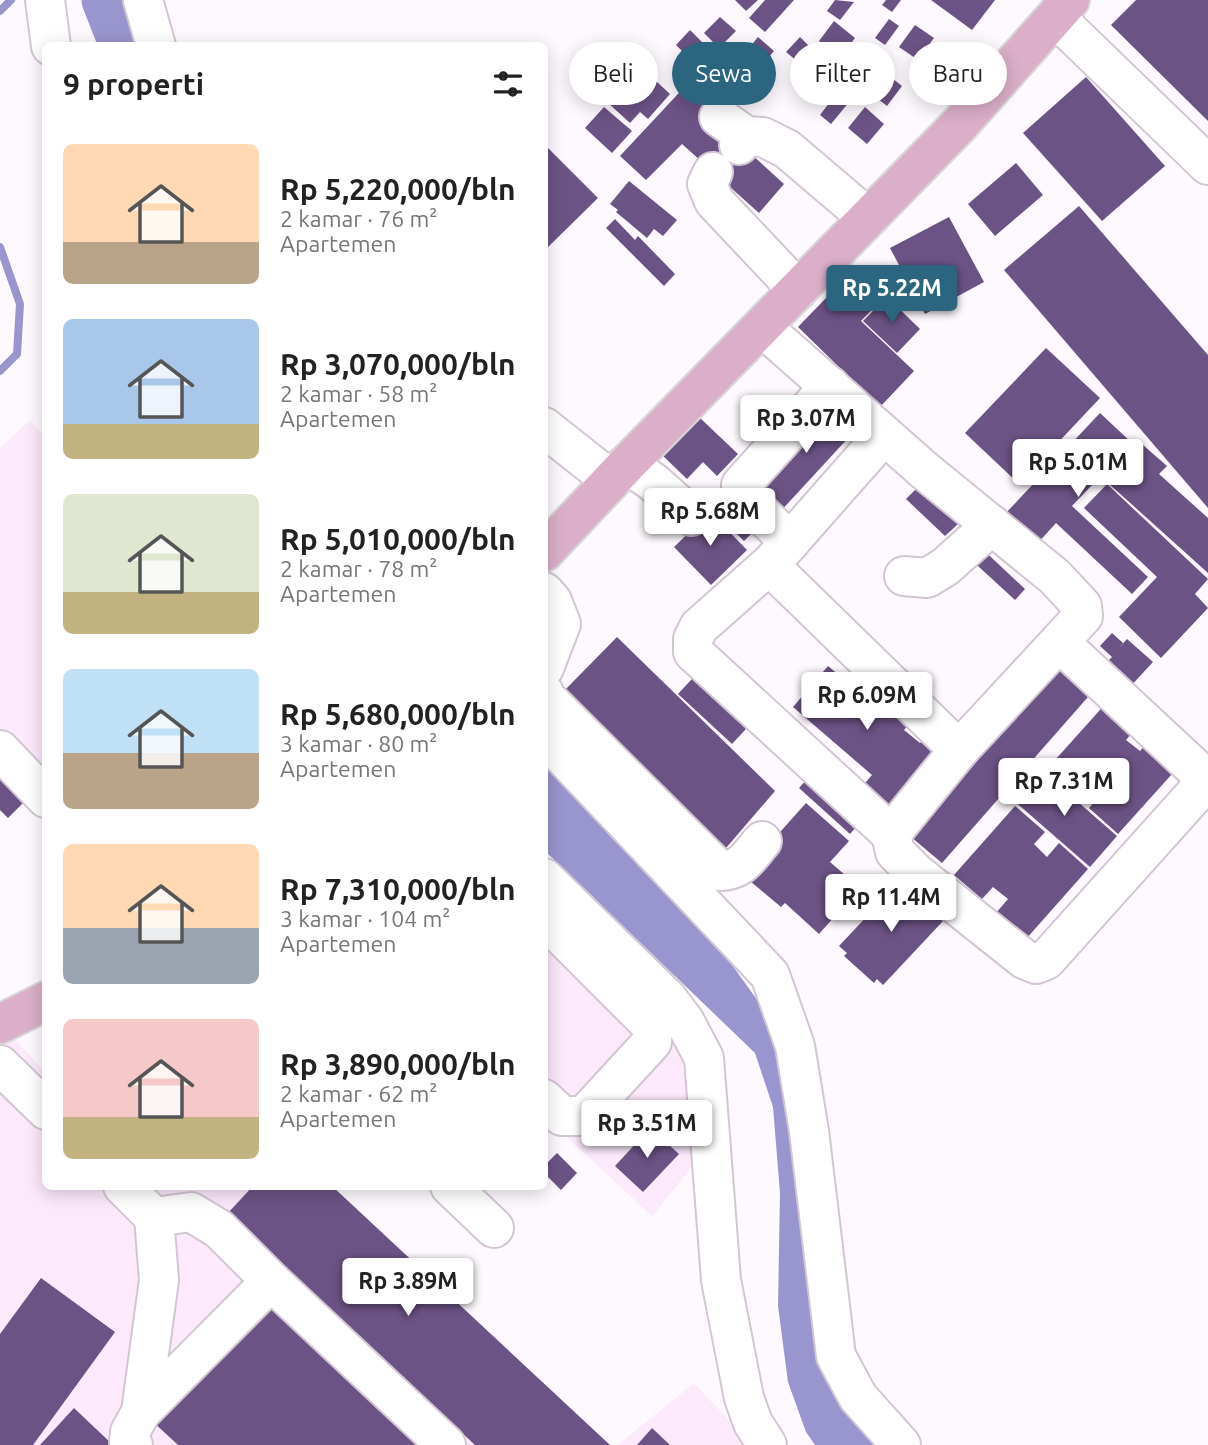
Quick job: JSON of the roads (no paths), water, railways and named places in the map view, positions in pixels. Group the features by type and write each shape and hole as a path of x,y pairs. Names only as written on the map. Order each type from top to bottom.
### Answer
{"main road":[{"path":"548,548 960,124 1062,8"},
{"path":"0,1024 42,1002"}],"street":[{"path":"45,0 50,42"},
{"path":"143,0 155,42"},
{"path":"1062,8 1208,165"},
{"path":"735,133 764,137 787,149 868,218"},
{"path":"713,173 707,184 715,201 798,290"},
{"path":"762,327 884,435 1055,577 1082,606 1083,616 959,750 891,834"},
{"path":"830,386 741,485 742,495 779,553 959,750"},
{"path":"548,430 597,469 621,470 653,482 691,516"},
{"path":"884,435 779,553 699,628 693,639 693,652 891,834 895,852 916,873 1024,959 1036,964 1046,960 1196,793 1201,782 1200,773 1059,642"},
{"path":"904,576 927,578 945,567 992,525"},
{"path":"548,596 561,625 548,658"},
{"path":"548,700 720,871 732,871 741,866 762,841"},
{"path":"548,740 770,975 795,1046 809,1131 836,1356 858,1397 901,1445"},
{"path":"0,750 42,794"},
{"path":"548,882 667,998 685,1022 704,1058 721,1280 744,1398 753,1423 767,1445"},
{"path":"548,923 653,1027 652,1041 584,1116 562,1116 548,1103"},
{"path":"0,1065 42,1106"},
{"path":"126,1190 154,1217 159,1280 137,1429"},
{"path":"454,1190 494,1228"},
{"path":"154,1217 191,1212 219,1229 446,1445"},
{"path":"137,1429 271,1281"}],"waterway":[{"path":"0,11 11,0"},
{"path":"105,0 121,42"},
{"path":"0,247 20,304 17,354 0,371"}]}
